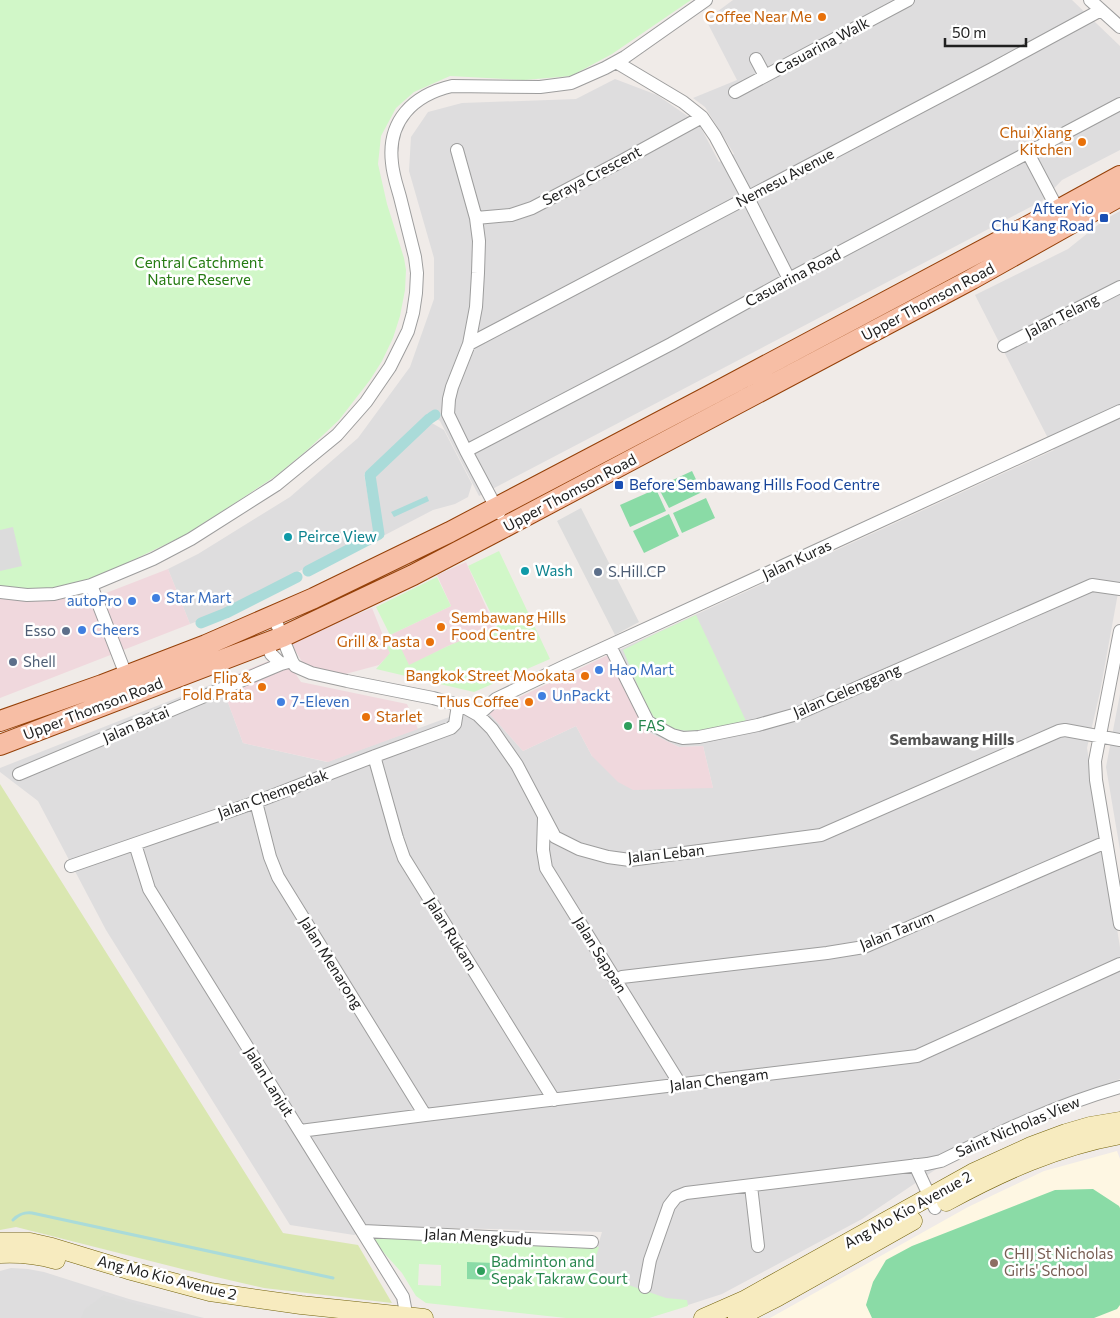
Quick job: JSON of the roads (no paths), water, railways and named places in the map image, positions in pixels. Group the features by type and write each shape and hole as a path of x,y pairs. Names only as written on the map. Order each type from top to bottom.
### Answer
{"main road":[{"name":"Upper Thomson Road","path":"0,721 206,645 274,617 323,594 450,532 713,394 1120,176"},
{"name":"Upper Thomson Road","path":"0,745 275,640 413,575 972,278 1120,196"},
{"path":"962,261 956,269 957,275 961,279 972,278"},
{"name":"Ang Mo Kio Avenue 2","path":"703,1318 744,1300 933,1203 1032,1160 1098,1138 1120,1124"},
{"name":"Ang Mo Kio Avenue 2","path":"737,1318 836,1265 933,1203"},
{"name":"Ang Mo Kio Avenue 2","path":"0,1242 30,1242 52,1246 128,1270 210,1292 303,1313"},
{"name":"Ang Mo Kio Avenue 2","path":"0,1254 40,1256 66,1262 182,1297 247,1311 413,1317"}],"street":[{"path":"0,592 27,595 54,594 91,585 153,559 184,543 276,485 336,435 366,402 390,367 408,331 413,313 417,273 392,163 392,139 406,111 417,101 428,94 452,86 540,87 571,83 625,57 706,0"},
{"name":"Casuarina Walk","path":"735,92 908,0"},
{"path":"1090,0 1120,27"},
{"name":"Nemesu Avenue","path":"468,344 748,198 1101,10"},
{"path":"756,59 765,76"},
{"path":"616,62 683,102 702,117 715,136 789,279"},
{"name":"Casuarina Road","path":"466,451 671,344 789,279 1120,104"},
{"name":"Seraya Crescent","path":"476,218 511,215 532,208 702,117"},
{"path":"456,150 476,218 479,241 476,307 468,344 452,387 448,414 506,526"},
{"path":"1028,153 1058,210"},
{"name":"Jalan Telang","path":"1004,346 1120,286"},
{"name":"Jalan Kuras","path":"478,715 496,699 1120,411"},
{"name":"Upper Thomson Road","path":"91,585 126,675"},
{"name":"Jalan Gelenggang","path":"610,646 648,722 672,735 683,738 698,737 758,725 797,714 1092,585 1120,589"},
{"path":"274,617 275,640 287,663"},
{"path":"1120,631 1095,760 1096,780 1120,924"},
{"name":"Jalan Leban","path":"287,663 311,673 347,682 433,698 458,705 478,715 492,729 517,765 555,837 579,849 608,857 630,860 820,835 1059,731 1066,730 1120,740"},
{"name":"Jalan Batai","path":"19,774 287,663"},
{"name":"Jalan Chempedak","path":"71,866 256,802 452,728 455,724 458,705"},
{"name":"Jalan Rukam","path":"375,756 394,829 404,858 554,1100"},
{"name":"Jalan Menarong","path":"256,802 270,857 278,877 425,1115"},
{"name":"Jalan Sappan","path":"544,818 543,850 546,868 680,1084"},
{"name":"Jalan Tarum","path":"616,980 622,977 864,947 1106,842"},
{"name":"Jalan Lanjut","path":"135,844 149,889 363,1231 413,1317"},
{"name":"Jalan Chengam","path":"300,1132 425,1115 917,1056 1120,964"},
{"name":"Saint Nicholas View","path":"645,1287 650,1260 669,1206 676,1197 686,1193 927,1164 941,1160 1032,1117 1092,1095 1120,1088"},
{"path":"915,1165 933,1203"},
{"path":"751,1186 758,1246"},
{"name":"Jalan Mengkudu","path":"363,1231 592,1242"}],"water":[{"path":"427,496 429,501 394,517 391,512"}],"waterway":[{"path":"308,571 379,534 370,475 435,415"},
{"path":"201,623 226,613 297,577"},
{"path":"13,1220 22,1214 32,1213 333,1278"}],"place":[{"name":"Coffee Near Me","path":"822,17"},
{"name":"Chui Xiang Kitchen","path":"1082,142"},
{"name":"After Yio Chu Kang Road","path":"1104,218"},
{"name":"Before Sembawang Hills Food Centre","path":"619,485"},
{"name":"Peirce View","path":"288,537"},
{"name":"Wash","path":"525,571"},
{"name":"S.Hill.CP","path":"598,572"},
{"name":"Star Mart","path":"156,598"},
{"name":"autoPro","path":"132,601"},
{"name":"Sembawang Hills Food Centre","path":"441,627"},
{"name":"Cheers","path":"82,630"},
{"name":"Esso","path":"66,631"},
{"name":"Grill & Pasta","path":"430,642"},
{"name":"Shell","path":"13,662"},
{"name":"Hao Mart","path":"599,670"},
{"name":"Bangkok Street Mookata","path":"585,676"},
{"name":"Flip & Fold Prata","path":"262,687"},
{"name":"UnPackt","path":"542,696"},
{"name":"7-Eleven","path":"281,702"},
{"name":"Thus Coffee","path":"529,702"},
{"name":"Starlet","path":"366,717"},
{"name":"FAS","path":"628,726"},
{"name":"CHIJ St Nicholas Girls' School","path":"994,1263"},
{"name":"Badminton and Sepak Takraw Court","path":"481,1271"}],"district":[{"name":"Sembawang Hills","path":"952,739"}],"park label":[{"name":"Central Catchment Nature Reserve","path":"199,272"}]}
